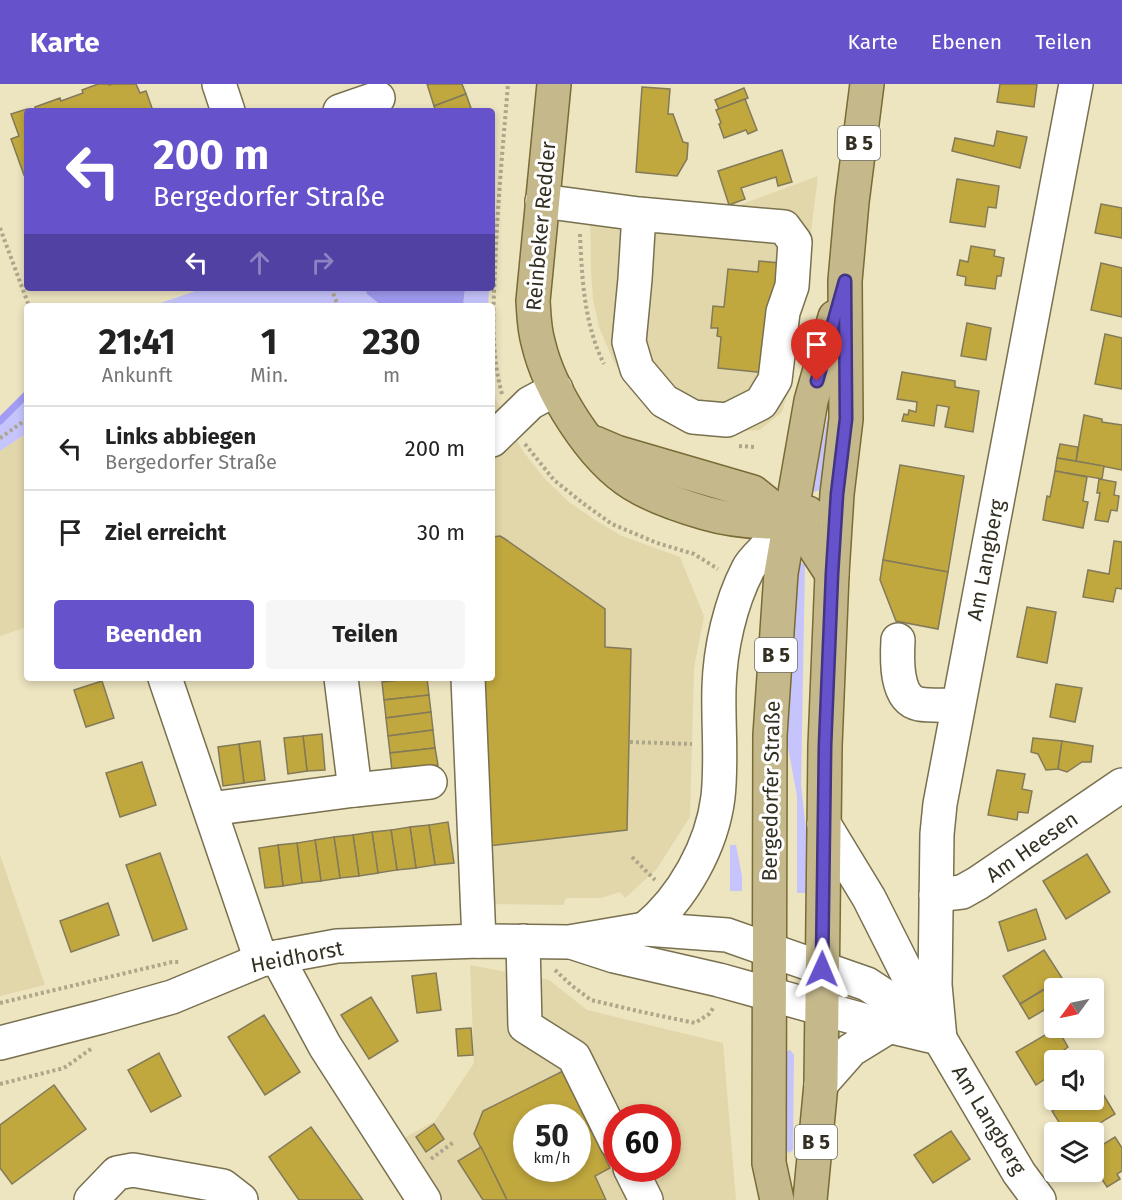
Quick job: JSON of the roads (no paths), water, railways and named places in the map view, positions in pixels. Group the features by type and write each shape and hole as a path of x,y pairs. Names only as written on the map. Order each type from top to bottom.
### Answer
{"main road":[{"name":"Reinbeker Redder","path":"554,84 533,301 534,323 544,363 569,414 580,429 595,443 616,452 753,492 811,542 832,574"},
{"name":"Bergedorfer Straße","path":"810,1200 821,1084 825,746 837,494 846,419 845,281 852,202 867,84"},
{"name":"Bergedorfer Straße","path":"777,1200 769,1163 770,735 781,573 811,401 845,281"},
{"path":"789,521 810,513 837,494"}],"street":[{"path":"219,84 227,108"},
{"name":"Am Langberg","path":"940,1039 935,985 937,834 940,804 1076,84"},
{"path":"349,108 378,98"},
{"path":"542,201 639,214 784,227 795,242 792,286 783,312 776,380 761,403 727,420 693,417 664,401 637,369 629,342 639,214"},
{"path":"495,437 530,403 556,389"},
{"path":"645,929 661,917 677,897 705,847 718,797 719,685 726,631 736,595 749,566 789,521"},
{"path":"898,640 896,660 902,691 916,704 958,705"},
{"path":"166,681 210,809 269,959 424,1200"},
{"path":"341,681 355,790"},
{"path":"468,681 480,941"},
{"path":"210,809 430,782"},
{"name":"Am Heesen","path":"936,896 962,892 978,883 1122,784"},
{"path":"824,824 869,898 940,1039"},
{"name":"Heidhorst","path":"0,1043 172,997 269,959 337,946 480,941 569,942 645,929 727,936 822,969"},
{"path":"523,941 525,1026 574,1057 603,1116"},
{"name":"Heidhorst","path":"569,942 614,957 769,993"},
{"name":"Am Langberg","path":"822,969 867,984 899,1005 940,1039 1019,1173 1039,1200"},
{"path":"769,993 940,1039"},
{"path":"821,1084 851,1050 890,1026"},
{"path":"91,1200 117,1173 134,1170 223,1186 242,1200"},
{"path":"637,1182 646,1200"}],"waterway":[{"path":"0,421 24,397"}]}
